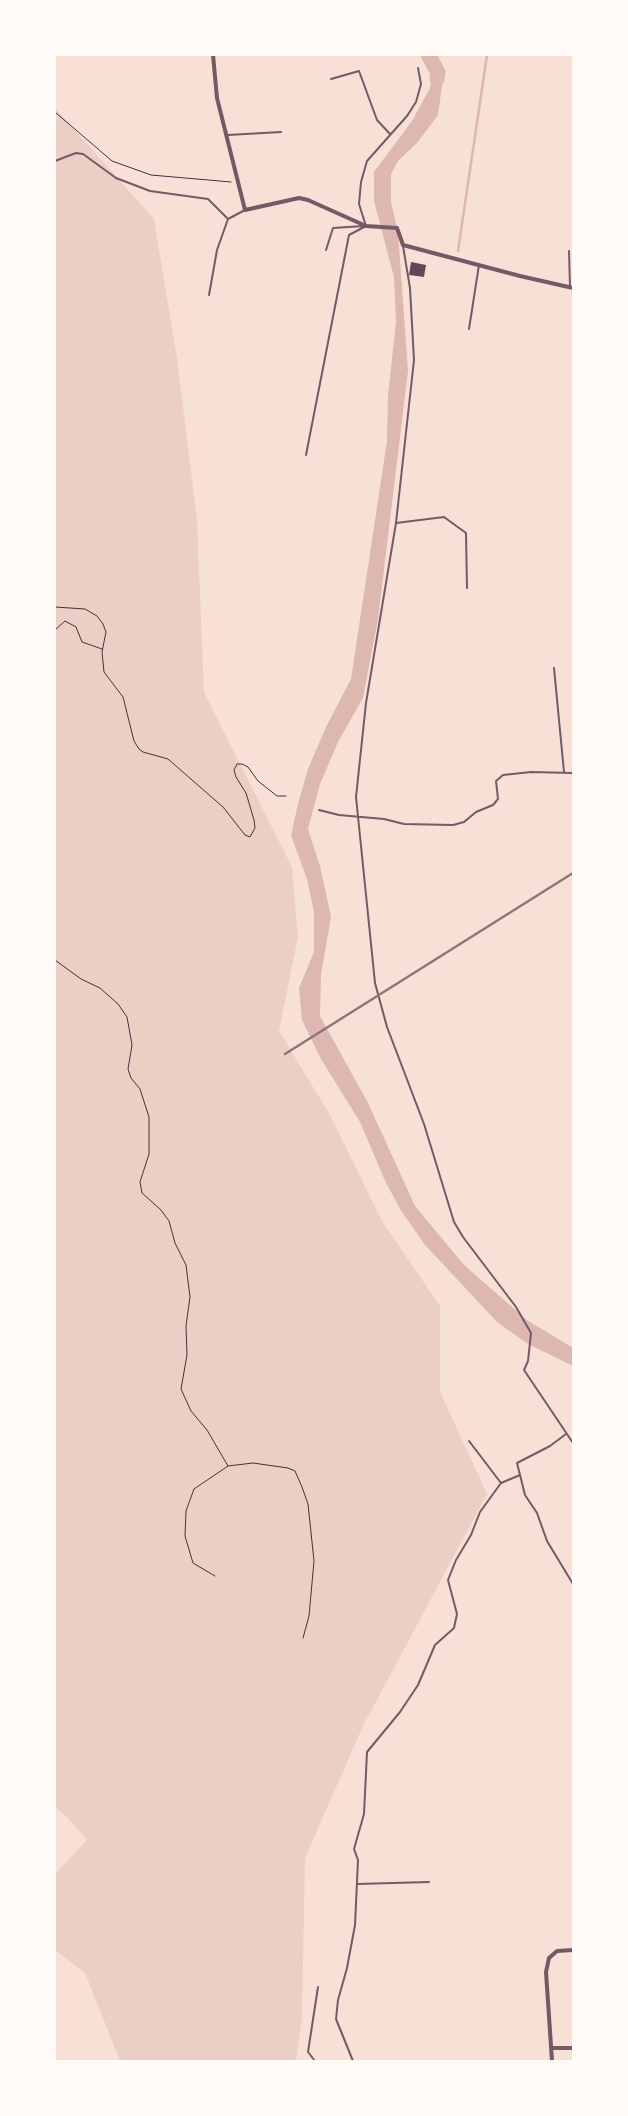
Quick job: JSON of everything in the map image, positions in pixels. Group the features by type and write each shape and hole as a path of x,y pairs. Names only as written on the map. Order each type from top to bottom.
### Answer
{"street":[{"path":"213,55 217,98 244,210 299,198 308,200 366,226 397,228 403,245 572,287"},
{"path":"552,2061 546,1972 550,1958 557,1951 573,1950"},
{"path":"552,2048 573,2048"}],"lane":[{"path":"366,226 360,204 361,182 367,161 407,116 416,102 421,84 418,68"},
{"path":"331,79 360,72 377,120 390,134"},
{"path":"226,135 281,132"},
{"path":"55,162 76,153 83,154 116,178 150,191 208,199 228,219"},
{"path":"209,295 217,250 228,219 244,210"},
{"path":"326,250 333,228 366,226"},
{"path":"306,455 349,235 366,226"},
{"path":"403,245 410,288 414,360 396,523 366,704 356,798 375,982 387,1028 424,1124 454,1222 463,1237 516,1307 531,1333 528,1361 524,1370 573,1443"},
{"path":"569,251 572,287"},
{"path":"468,329 479,265"},
{"path":"396,523 444,517 466,533 467,588"},
{"path":"554,668 564,772"},
{"path":"319,810 339,815 358,816 404,824 453,825 464,822 476,812 493,806 498,799 496,781 504,775 573,773"},
{"path":"566,1434 550,1446 517,1463 525,1495 537,1513 547,1541 573,1584"},
{"path":"469,1441 501,1483"},
{"path":"353,2061 336,2019 338,2000 347,1968 354,1925 358,1860 354,1849 364,1814 367,1752 400,1712 418,1685 436,1645 454,1628 457,1614 451,1598 448,1580 456,1560 471,1535 480,1512 501,1483 520,1475"},
{"path":"357,1884 429,1882"},
{"path":"315,2061 308,2052 318,1987"}],"path":[{"path":"55,112 112,161 151,175 238,183"},
{"path":"55,607 85,609 97,616 106,632 102,649 104,672 123,697 134,741 139,749 143,752 168,759 223,807 245,835 250,837 253,833 254,820 246,792 234,770 237,764 248,767 258,781 277,796 286,796"},
{"path":"55,630 65,621 76,627 82,642 102,649"},
{"path":"55,960 81,979 100,988 118,1004 127,1016 132,1045 128,1069 131,1078 140,1089 149,1118 149,1154 140,1182 142,1193 161,1210 169,1221 175,1243 186,1265 190,1297 186,1326 187,1355 181,1389 191,1411 207,1430 228,1466"},
{"path":"215,1576 193,1562 185,1536 186,1511 194,1489 228,1466 254,1463 288,1468 295,1471 308,1504 314,1561 309,1616 303,1638"}],"shaded area":[{"path":"438,55 444,71 438,115 417,143 398,161 391,174 391,201 398,232 408,371 378,619 363,698 338,742 320,784 308,829 320,866 331,917 321,974 320,1016 368,1103 415,1206 464,1265 527,1320 573,1348 573,1366 528,1344 498,1323 425,1245 402,1212 386,1183 360,1122 321,1059 302,1020 299,988 314,952 314,912 307,879 291,835 308,769 326,727 351,679 387,441 388,395 396,322 394,277 374,201 374,172 412,121 430,88 432,78 427,68 432,57"},
{"path":"55,108 154,219 177,358 197,520 204,692 292,867 298,937 279,1031 330,1115 382,1221 440,1306 440,1392 487,1494 363,1726 305,1858 302,2018 296,2061 120,2061 85,1973 55,1950 55,1874 87,1840 68,1818 55,1807"}],"building":[{"path":"411,262 426,265 424,277 409,275"}],"waterway":[{"path":"428,55 438,72 437,79"},
{"path":"458,251 487,55"}],"railway":[{"path":"285,1054 573,873"}]}
